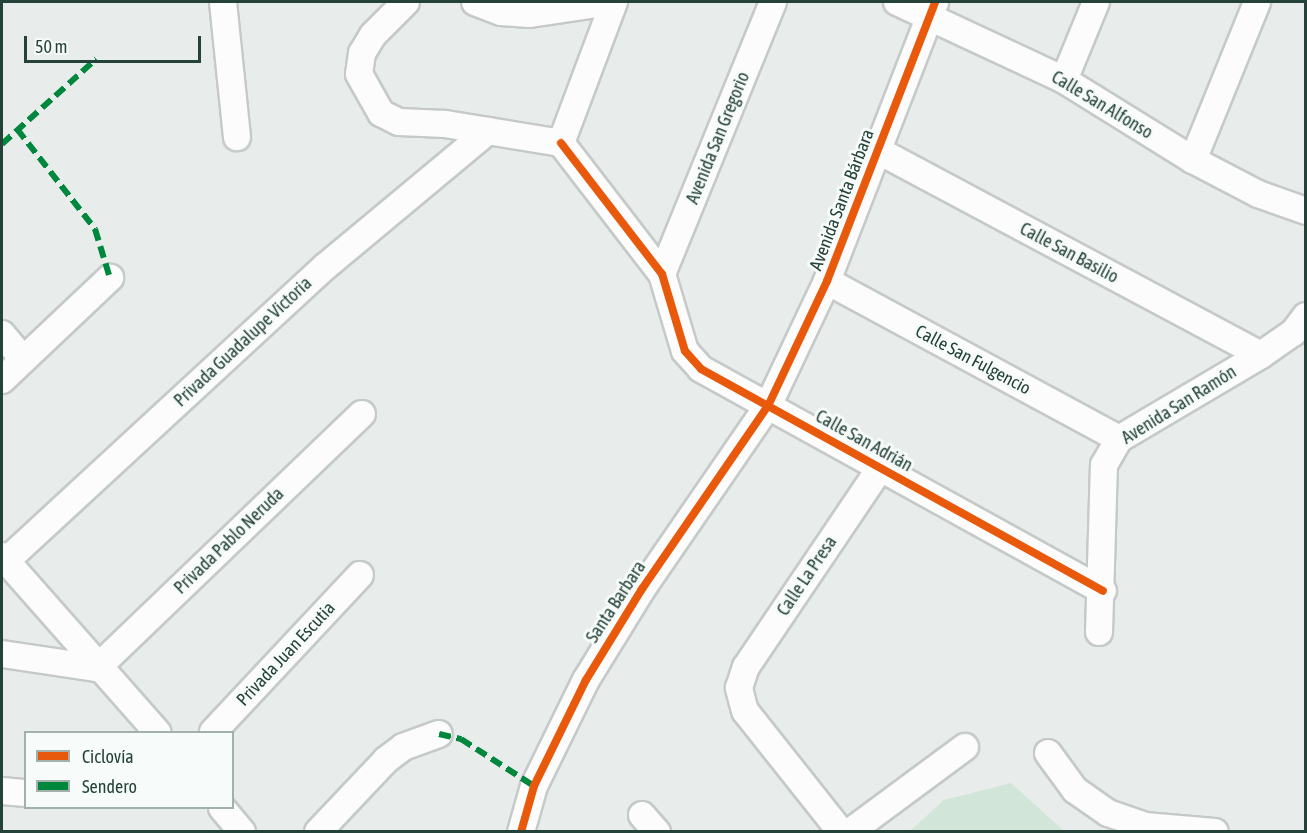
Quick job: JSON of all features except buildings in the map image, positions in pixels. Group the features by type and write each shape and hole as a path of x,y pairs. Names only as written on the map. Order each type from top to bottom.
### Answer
{"street":[{"path":"223,2 237,137"},
{"path":"406,2 373,35 362,53 359,74 369,96 381,113 399,122 445,124 561,143 662,274"},
{"path":"475,2 501,12 530,14 609,2"},
{"path":"561,143 614,2"},
{"name":"Avenida San Gregorio","path":"662,274 773,2"},
{"name":"Calle San Alfonso","path":"897,2 932,8 1064,80 1193,160 1258,194 1305,211"},
{"path":"1064,80 1096,2"},
{"path":"1193,160 1257,2"},
{"name":"Avenida Santa Bárbara","path":"768,406 827,281 932,8"},
{"name":"Privada Guadalupe Victoria","path":"4,558 326,266 488,131"},
{"name":"Calle San Basilio","path":"877,150 1261,355"},
{"name":"Calle San Adrián","path":"662,274 685,351 701,369 1103,591"},
{"path":"2,380 110,278"},
{"name":"Calle San Fulgencio","path":"827,281 1119,439"},
{"name":"Avenida San Ramón","path":"1099,632 1103,591 1104,465 1119,439 1261,355 1293,333 1305,315"},
{"path":"2,334 23,359"},
{"name":"Santa Barbara","path":"521,831 534,786 586,680 642,589 768,406"},
{"name":"Privada Pablo Neruda","path":"97,668 362,414"},
{"name":"Calle La Presa","path":"841,831 745,711 739,688 746,667 881,467"},
{"path":"4,558 97,668 156,731"},
{"name":"Privada Juan Escutia","path":"214,731 360,575"},
{"path":"2,654 97,668"},
{"path":"318,831 394,754 419,739 439,734"},
{"path":"850,831 965,747"},
{"path":"1048,753 1075,790 1108,813 1145,826 1215,831"},
{"path":"2,791 24,793"},
{"path":"224,809 242,831"}],"green space":[{"path":"1011,783 1064,831 910,831 944,800"}],"marked path":[{"path":"2,144 96,59"},
{"path":"17,129 95,229 110,278"},
{"path":"439,734 461,739 534,786"}],"cycle path":[{"path":"521,832 534,786 586,680 642,589 768,406 827,281 935,2"},
{"path":"561,143 662,274 685,351 701,369 1103,591"}]}
